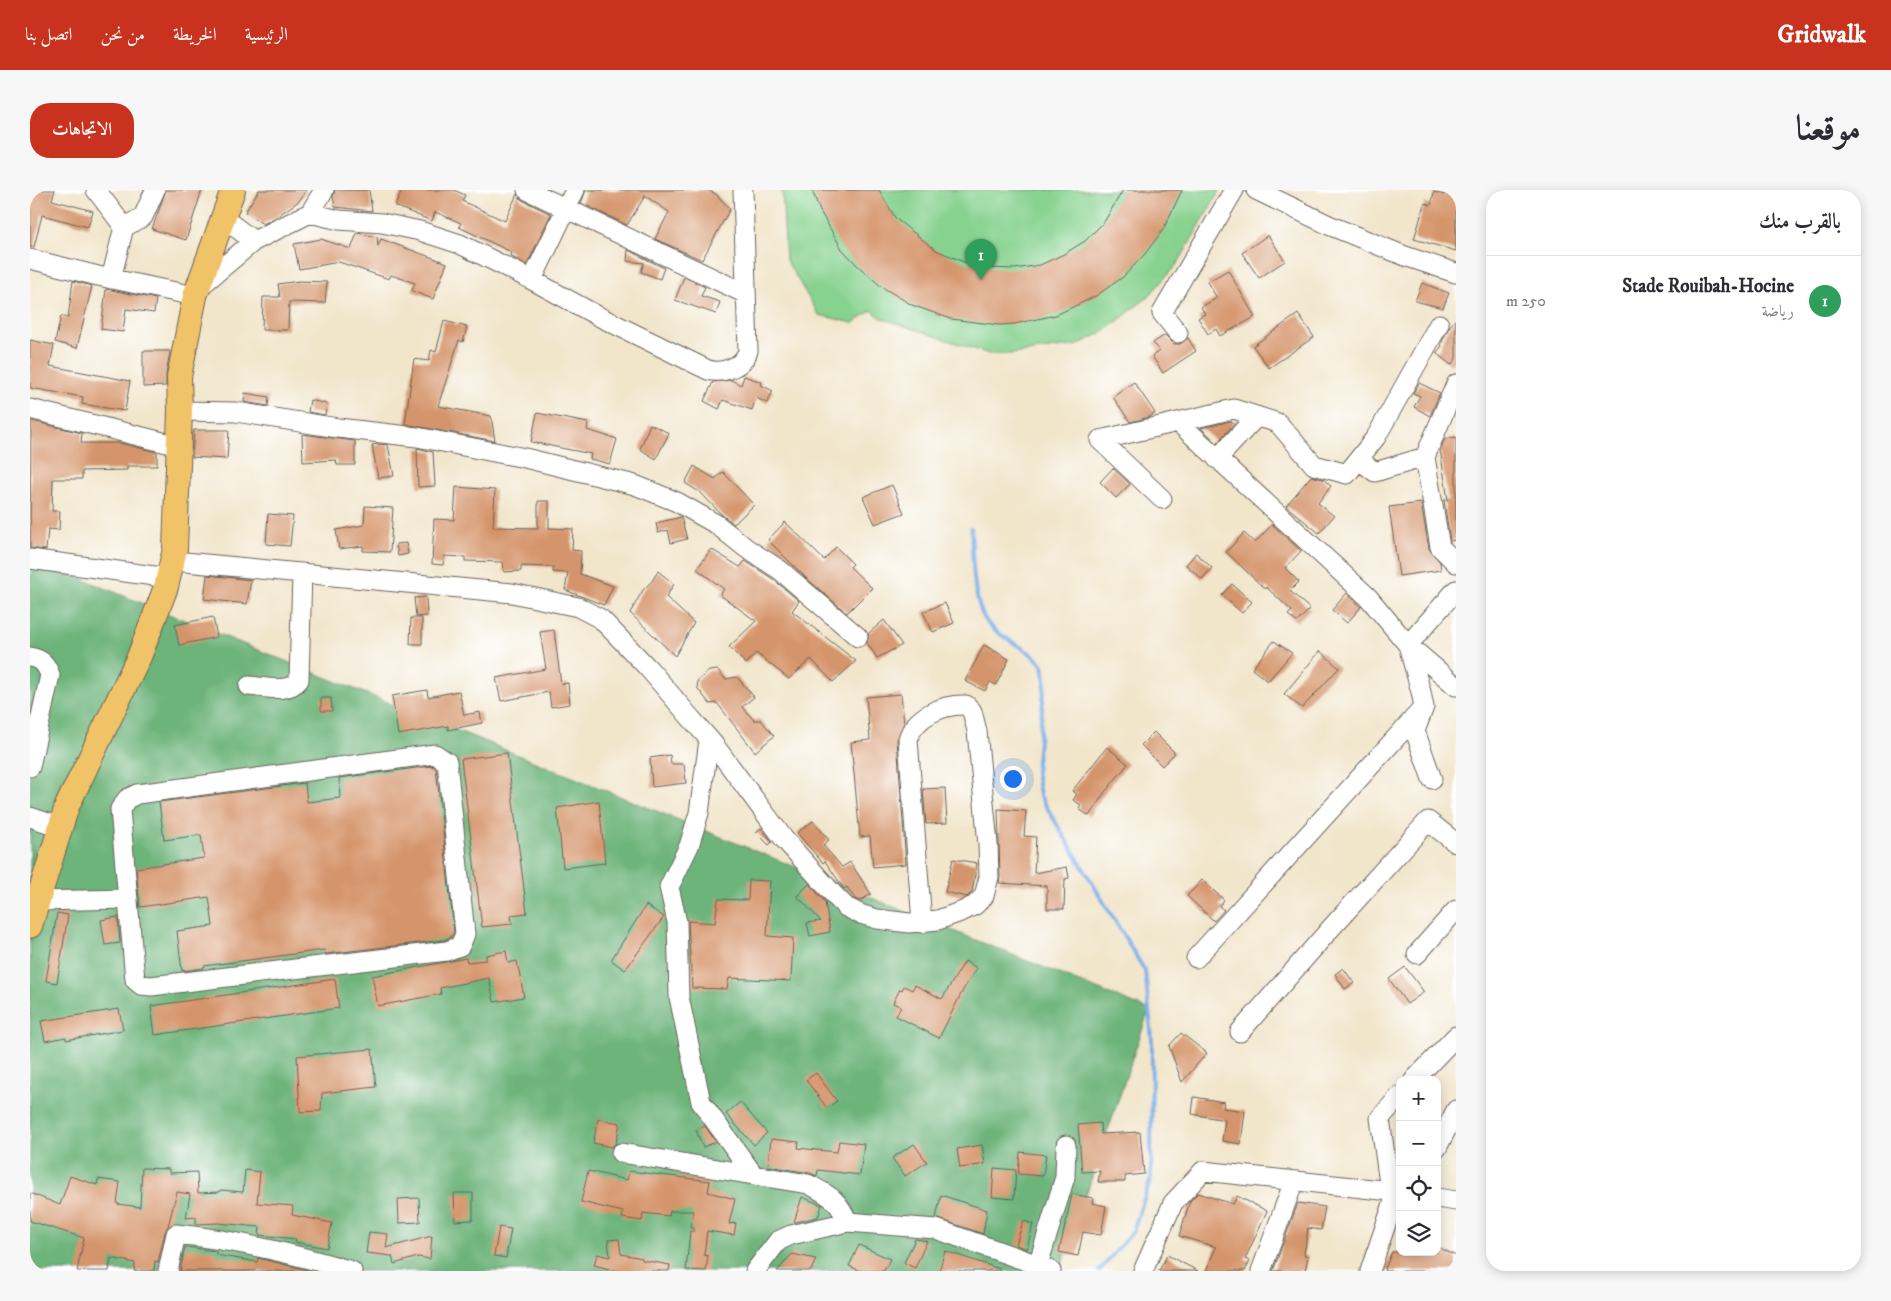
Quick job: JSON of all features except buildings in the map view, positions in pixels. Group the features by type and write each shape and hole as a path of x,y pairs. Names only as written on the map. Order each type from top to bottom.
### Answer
{"main road":[{"path":"30,926 67,806 139,657 171,570 179,446 179,377 196,293 233,190"}],"street":[{"path":"96,190 124,227"},
{"path":"111,279 124,227 143,217 155,190"},
{"path":"30,259 111,279 196,293 254,241 310,213 324,190"},
{"path":"528,190 746,294"},
{"path":"532,280 575,190"},
{"path":"1178,332 1162,313 1234,190"},
{"path":"1256,190 1330,226 1405,256 1456,273"},
{"path":"310,213 339,220 369,221 395,225 440,236 532,280 606,320 708,370 718,372 734,367 741,362 747,356 749,346 740,192"},
{"path":"223,218 254,241"},
{"path":"1162,499 1100,440 1234,409 1278,423 1314,465 1347,474 1376,437 1439,324"},
{"path":"1456,384 1425,458 1440,547 1456,563"},
{"path":"30,409 179,446"},
{"path":"180,411 236,412 338,428 417,437 525,458 635,485 677,502 716,524 746,548 780,570 858,637"},
{"path":"1217,459 1257,416"},
{"path":"1178,422 1368,597 1408,645 1456,686"},
{"path":"1359,460 1376,472 1425,458"},
{"path":"30,559 171,570 302,573 512,594 578,606 601,619 649,669 709,740 784,839 835,896 846,906 860,914 901,923 922,923 951,917 975,904 984,896 988,885 988,844 977,731 972,711 966,705 950,707 926,715 915,724 908,739 922,923"},
{"path":"249,686 288,689 299,680 302,573"},
{"path":"1408,645 1456,590"},
{"path":"1408,645 1422,692 1424,707 1415,731 1432,779"},
{"path":"30,657 40,659 47,666 50,676 30,767"},
{"path":"1196,958 1424,707"},
{"path":"709,740 699,813 689,846 669,887 677,922 679,997 701,1102 753,1174"},
{"path":"435,754 447,762 465,934 460,946 437,952 151,986 141,985 135,980 128,899 120,809 127,799 137,794 420,755 435,754"},
{"path":"30,817 60,827"},
{"path":"1240,1032 1330,928 1428,821 1456,843"},
{"path":"37,901 128,899"},
{"path":"1417,954 1455,918"},
{"path":"1418,1076 1456,1036"},
{"path":"1370,1271 1396,1192 1380,1118 1396,1100"},
{"path":"1441,1140 1456,1110"},
{"path":"755,1271 778,1241 848,1222 936,1229 1044,1268 1064,1177 1066,1145"},
{"path":"621,1152 808,1184 840,1204 848,1222"},
{"path":"1143,1271 1173,1203 1203,1171 1396,1192"},
{"path":"1261,1271 1294,1181"},
{"path":"1441,1199 1456,1201"},
{"path":"168,1271 176,1234 200,1236 291,1253 352,1271"}],"green space":[{"path":"782,190 1220,190 1178,263 1148,297 1105,331 1078,345 1012,354 989,354 881,318 872,310 853,323 819,315 786,260"},
{"path":"33,559 1149,1010 1060,1271 30,1271 30,577"}],"waterway":[{"path":"971,528 974,580 979,606 984,617 990,626 1032,655 1044,668 1045,681 1036,771 1040,796 1145,971 1152,1039 1151,1178 1133,1231 1099,1271"}],"place":[{"name":"Stade Rouibah-Hocine","path":"981,280"}]}
